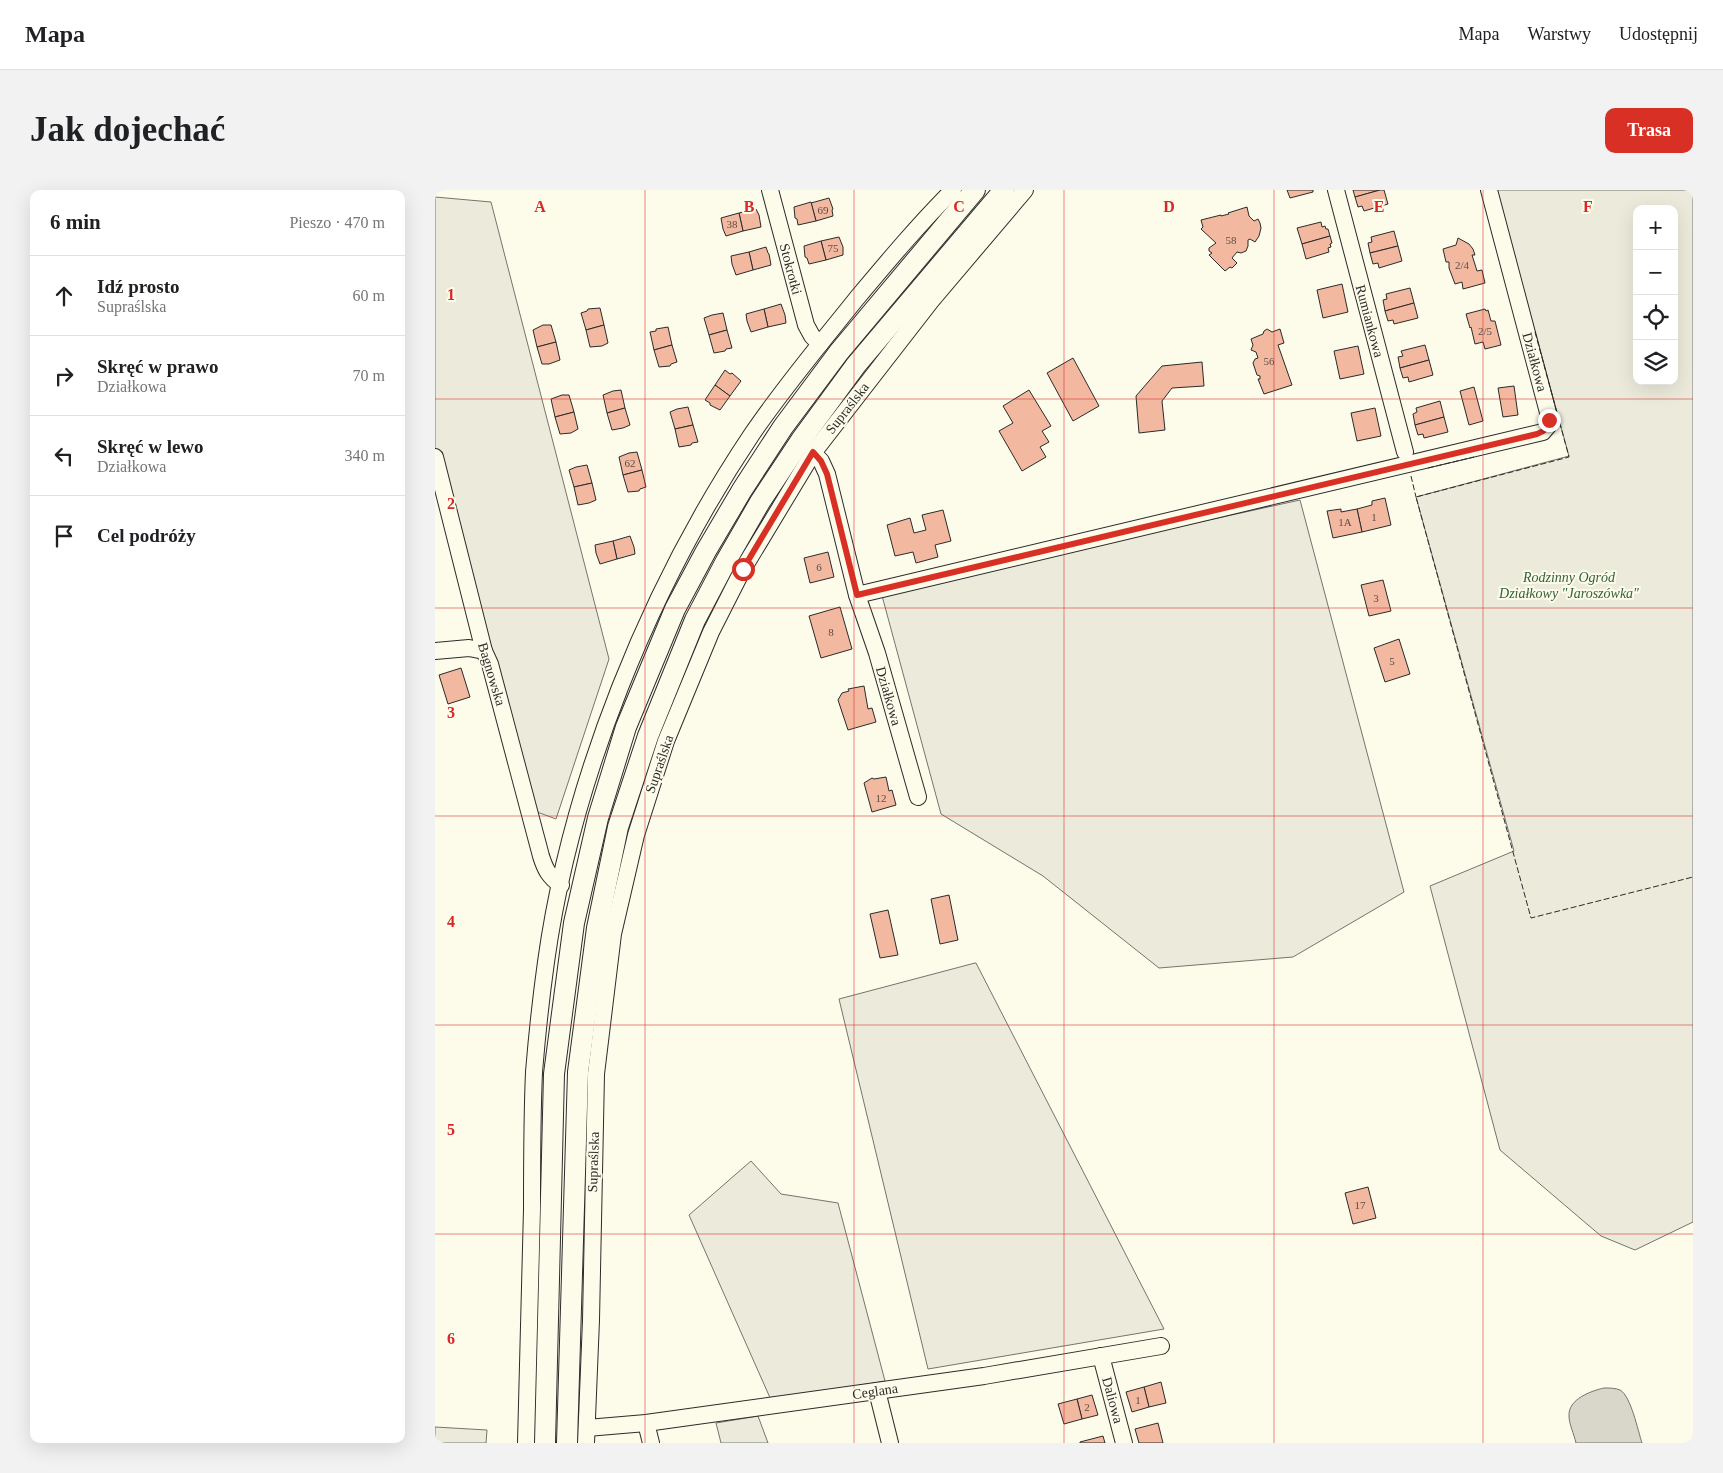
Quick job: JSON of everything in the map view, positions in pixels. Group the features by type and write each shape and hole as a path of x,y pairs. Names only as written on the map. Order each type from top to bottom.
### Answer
{"main road":[{"path":"545,1443 554,1074 574,923 597,818 627,727 675,609 741,490 783,427 839,352 975,190"},
{"path":"567,1443 578,1072 597,928 618,827 648,736 695,620 726,561 780,471 856,365 1004,190"}],"street":[{"name":"Stokrotki","path":"770,190 806,325 812,336 820,344"},
{"path":"526,1443 534,1071 546,961 561,884 579,809 610,715 649,621 688,541 720,484 801,367 922,221 953,190"},
{"name":"Supraślska","path":"587,1436 596,1074 613,934 634,844 666,741 711,632 743,569 813,452 931,301 1025,190"},
{"name":"Rumiankowa","path":"1335,190 1405,452"},
{"name":"Działkowa","path":"857,595 1543,432 1548,426 1549,420 1489,190"},
{"name":"Działkowa","path":"813,452 821,461 827,474 857,595 877,653 918,797"},
{"name":"Bagnowska","path":"435,457 484,651 490,664 541,856 552,879 561,884"},
{"path":"435,651 469,648 484,651"},
{"name":"Ceglana","path":"587,1436 645,1423 877,1391 1161,1346"},
{"name":"Daliowa","path":"1101,1356 1124,1443"},
{"path":"877,1391 890,1443"},
{"path":"645,1423 651,1443"}],"green space":[{"name":"Rodzinny Ogród Działkowy \"Jaroszówka\"","path":"1496,190 1693,190 1693,1222 1635,1250 1601,1236 1500,1150 1430,886 1514,851 1416,497 1569,456"},
{"path":"435,197 491,202 609,659 556,819 537,812 435,452"},
{"path":"1300,500 1404,892 1293,957 1159,968 1043,876 941,814 881,592"},
{"path":"976,963 1164,1329 928,1369 839,999"},
{"path":"751,1161 781,1194 838,1203 885,1381 771,1400 689,1215"},
{"path":"758,1416 768,1443 721,1443 716,1423"},
{"path":"435,1427 487,1430 486,1443 435,1443"}],"shaded area":[{"path":"1604,1388 1618,1389 1628,1399 1642,1443 1576,1443 1569,1419 1572,1405 1581,1397"}],"building":[{"path":"1287,190 1313,190 1313,192 1290,198"},
{"path":"1353,190 1380,190 1355,197"},
{"path":"1384,190 1388,204 1364,211 1362,206 1358,207 1355,197"},
{"path":"829,198 833,209 833,216 816,221 811,203"},
{"path":"811,202 816,221 798,225 794,207"},
{"path":"1247,207 1249,216 1254,221 1258,219 1260,223 1259,236 1255,242 1250,239 1248,240 1246,251 1237,252 1232,258 1237,263 1225,271 1209,255 1212,253 1209,251 1209,248 1216,243 1201,229 1203,227 1201,220 1229,214"},
{"path":"756,209 761,227 743,231 739,213"},
{"path":"739,213 743,231 726,236 721,218"},
{"path":"1321,222 1322,227 1325,226 1328,229 1330,236 1302,244 1297,228"},
{"path":"1394,231 1398,246 1370,253 1368,243 1372,242 1371,237"},
{"path":"1330,236 1332,243 1330,244 1331,247 1328,248 1329,252 1306,259 1302,244"},
{"path":"839,237 843,247 843,255 826,260 821,241"},
{"path":"1458,238 1469,244 1473,249 1475,255 1472,255 1477,271 1482,270 1485,283 1463,289 1462,282 1455,284 1443,249 1456,245"},
{"path":"821,241 826,260 809,264 805,257 804,246"},
{"path":"1398,246 1402,261 1379,268 1378,263 1373,264 1370,253"},
{"path":"766,247 771,265 753,270 749,252"},
{"path":"749,252 753,270 736,275 731,256"},
{"path":"1342,284 1348,312 1323,318 1317,290"},
{"path":"1410,288 1414,303 1385,311 1383,300 1387,299 1386,294"},
{"path":"1414,303 1418,318 1394,324 1393,320 1388,321 1385,311"},
{"path":"781,304 786,323 768,327 764,309"},
{"path":"600,308 604,325 586,330 581,313 588,309"},
{"path":"764,309 768,327 751,332 746,314"},
{"path":"1485,309 1486,311 1488,310 1491,321 1495,321 1501,345 1485,349 1483,342 1475,344 1466,314"},
{"path":"723,313 727,330 709,335 704,318"},
{"path":"543,325 551,325 556,342 537,347 533,330"},
{"path":"604,325 608,343 602,346 590,347 586,330"},
{"path":"668,327 672,345 654,350 650,332"},
{"path":"1267,329 1272,332 1280,329 1284,343 1278,345 1292,385 1264,394 1258,379 1260,379 1260,376 1257,375 1253,363 1258,358 1256,352 1251,350 1253,345 1251,339 1263,334"},
{"path":"727,330 732,348 714,353 709,335"},
{"path":"556,342 560,360 549,364 542,364 537,347"},
{"path":"672,345 677,362 670,366 659,367 654,350"},
{"path":"1425,345 1429,360 1400,368 1398,357 1403,356 1401,351"},
{"path":"1358,346 1364,374 1340,379 1334,351"},
{"path":"1073,358 1099,406 1073,421 1047,373"},
{"path":"1429,360 1433,375 1409,382 1408,377 1403,378 1400,368"},
{"path":"1202,362 1204,386 1172,388 1162,401 1165,430 1139,433 1136,396 1162,366"},
{"path":"725,370 741,381 730,396 715,385"},
{"path":"715,385 730,396 720,410 705,400"},
{"path":"1514,386 1518,415 1503,417 1498,388"},
{"path":"1474,387 1483,421 1469,425 1460,391"},
{"path":"621,390 625,408 607,413 603,395"},
{"path":"1029,390 1051,426 1042,431 1049,442 1040,447 1046,457 1022,471 999,431 1013,423 1003,406"},
{"path":"562,395 569,395 574,412 555,417 551,399"},
{"path":"1440,401 1444,417 1415,425 1413,414 1417,412 1416,408"},
{"path":"688,407 693,425 675,429 670,412"},
{"path":"625,408 630,425 612,430 607,413"},
{"path":"1375,408 1381,436 1357,441 1351,413"},
{"path":"574,412 578,429 571,433 560,434 555,417"},
{"path":"1444,417 1448,432 1424,438 1423,434 1418,435 1415,425"},
{"path":"693,425 698,442 679,447 675,429"},
{"path":"637,452 642,470 623,475 619,457"},
{"path":"587,465 592,483 574,487 569,470"},
{"path":"642,470 646,487 639,491 628,492 623,475"},
{"path":"592,483 596,500 578,505 574,487"},
{"path":"1385,498 1391,525 1362,532 1357,509 1372,505 1372,501"},
{"path":"1341,509 1341,512 1357,509 1362,532 1333,538 1327,511"},
{"path":"943,510 951,541 935,545 938,557 916,563 913,552 895,556 887,525 910,518 914,533 926,530 922,515"},
{"path":"630,536 635,554 617,559 613,541"},
{"path":"613,541 617,559 600,564 595,545"},
{"path":"828,552 834,577 810,583 804,558"},
{"path":"1383,580 1391,611 1369,616 1361,585"},
{"path":"840,607 852,649 821,658 809,616"},
{"path":"1399,639 1410,674 1385,682 1374,648"},
{"path":"461,668 470,697 448,704 439,675"},
{"path":"864,686 868,709 872,708 876,722 848,730 838,700 842,693 849,691 848,689"},
{"path":"886,777 889,791 892,790 896,805 872,812 864,783 872,778"},
{"path":"949,895 958,940 940,944 931,899"},
{"path":"888,910 898,955 880,958 870,914"},
{"path":"1368,1187 1376,1218 1353,1224 1345,1193"},
{"path":"1161,1382 1166,1403 1149,1407 1144,1387"},
{"path":"1144,1387 1149,1407 1132,1412 1126,1392"},
{"path":"1092,1395 1098,1415 1082,1419 1077,1399"},
{"path":"1077,1399 1082,1419 1064,1424 1058,1404"},
{"path":"1158,1423 1163,1443 1139,1443 1135,1429"},
{"path":"1103,1436 1105,1443 1080,1443 1080,1442"}],"fence":[{"path":"1535,332 1569,457 1416,497 1531,918 1693,877"},
{"path":"1428,468 1474,457"},
{"path":"1411,476 1416,497"}],"route":[{"path":"743,569 813,452 821,461 827,474 857,595 1537,434 1543,432 1548,426 1549,420"}]}
